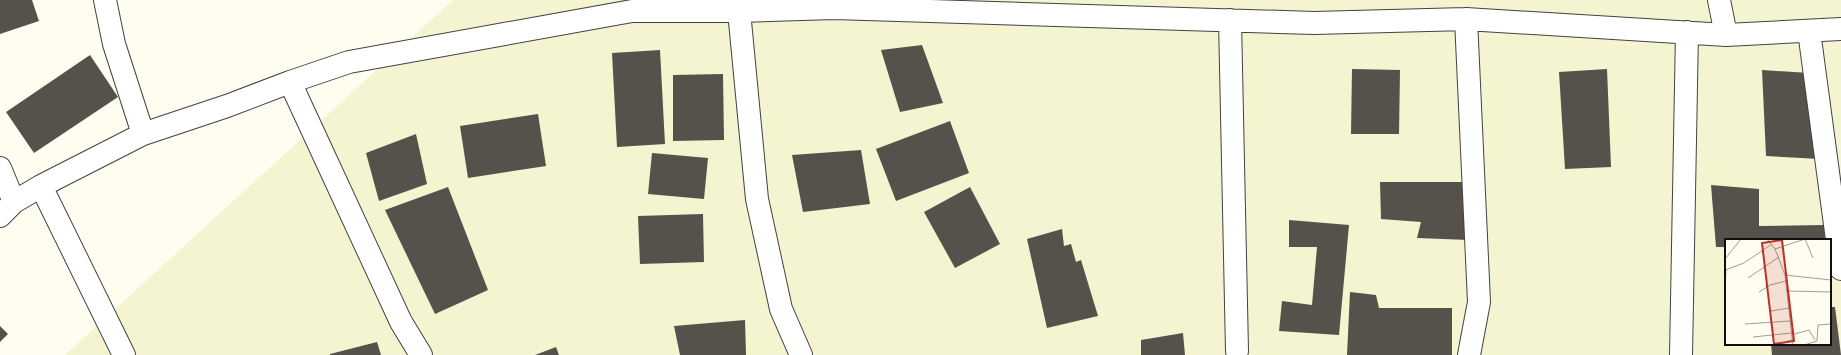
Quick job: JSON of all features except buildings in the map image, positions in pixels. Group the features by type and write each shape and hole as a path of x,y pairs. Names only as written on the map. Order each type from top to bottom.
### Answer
{"street":[{"path":"105,0 114,44 143,134"},
{"path":"1719,0 1726,35"},
{"path":"0,168 7,209 41,186 143,134 227,106 290,82 349,62 632,6 739,11 923,5 1314,23 1466,18 1726,35 1841,29"},
{"path":"739,11 757,199 781,309 801,355"},
{"path":"1466,18 1479,302 1469,355"},
{"path":"1230,20 1236,351"},
{"path":"1809,31 1841,269"},
{"path":"1681,355 1687,32"},
{"path":"290,82 401,322 421,355"},
{"path":"41,186 124,355"}],"green space":[{"path":"453,0 1841,0 1841,355 65,355"}]}
